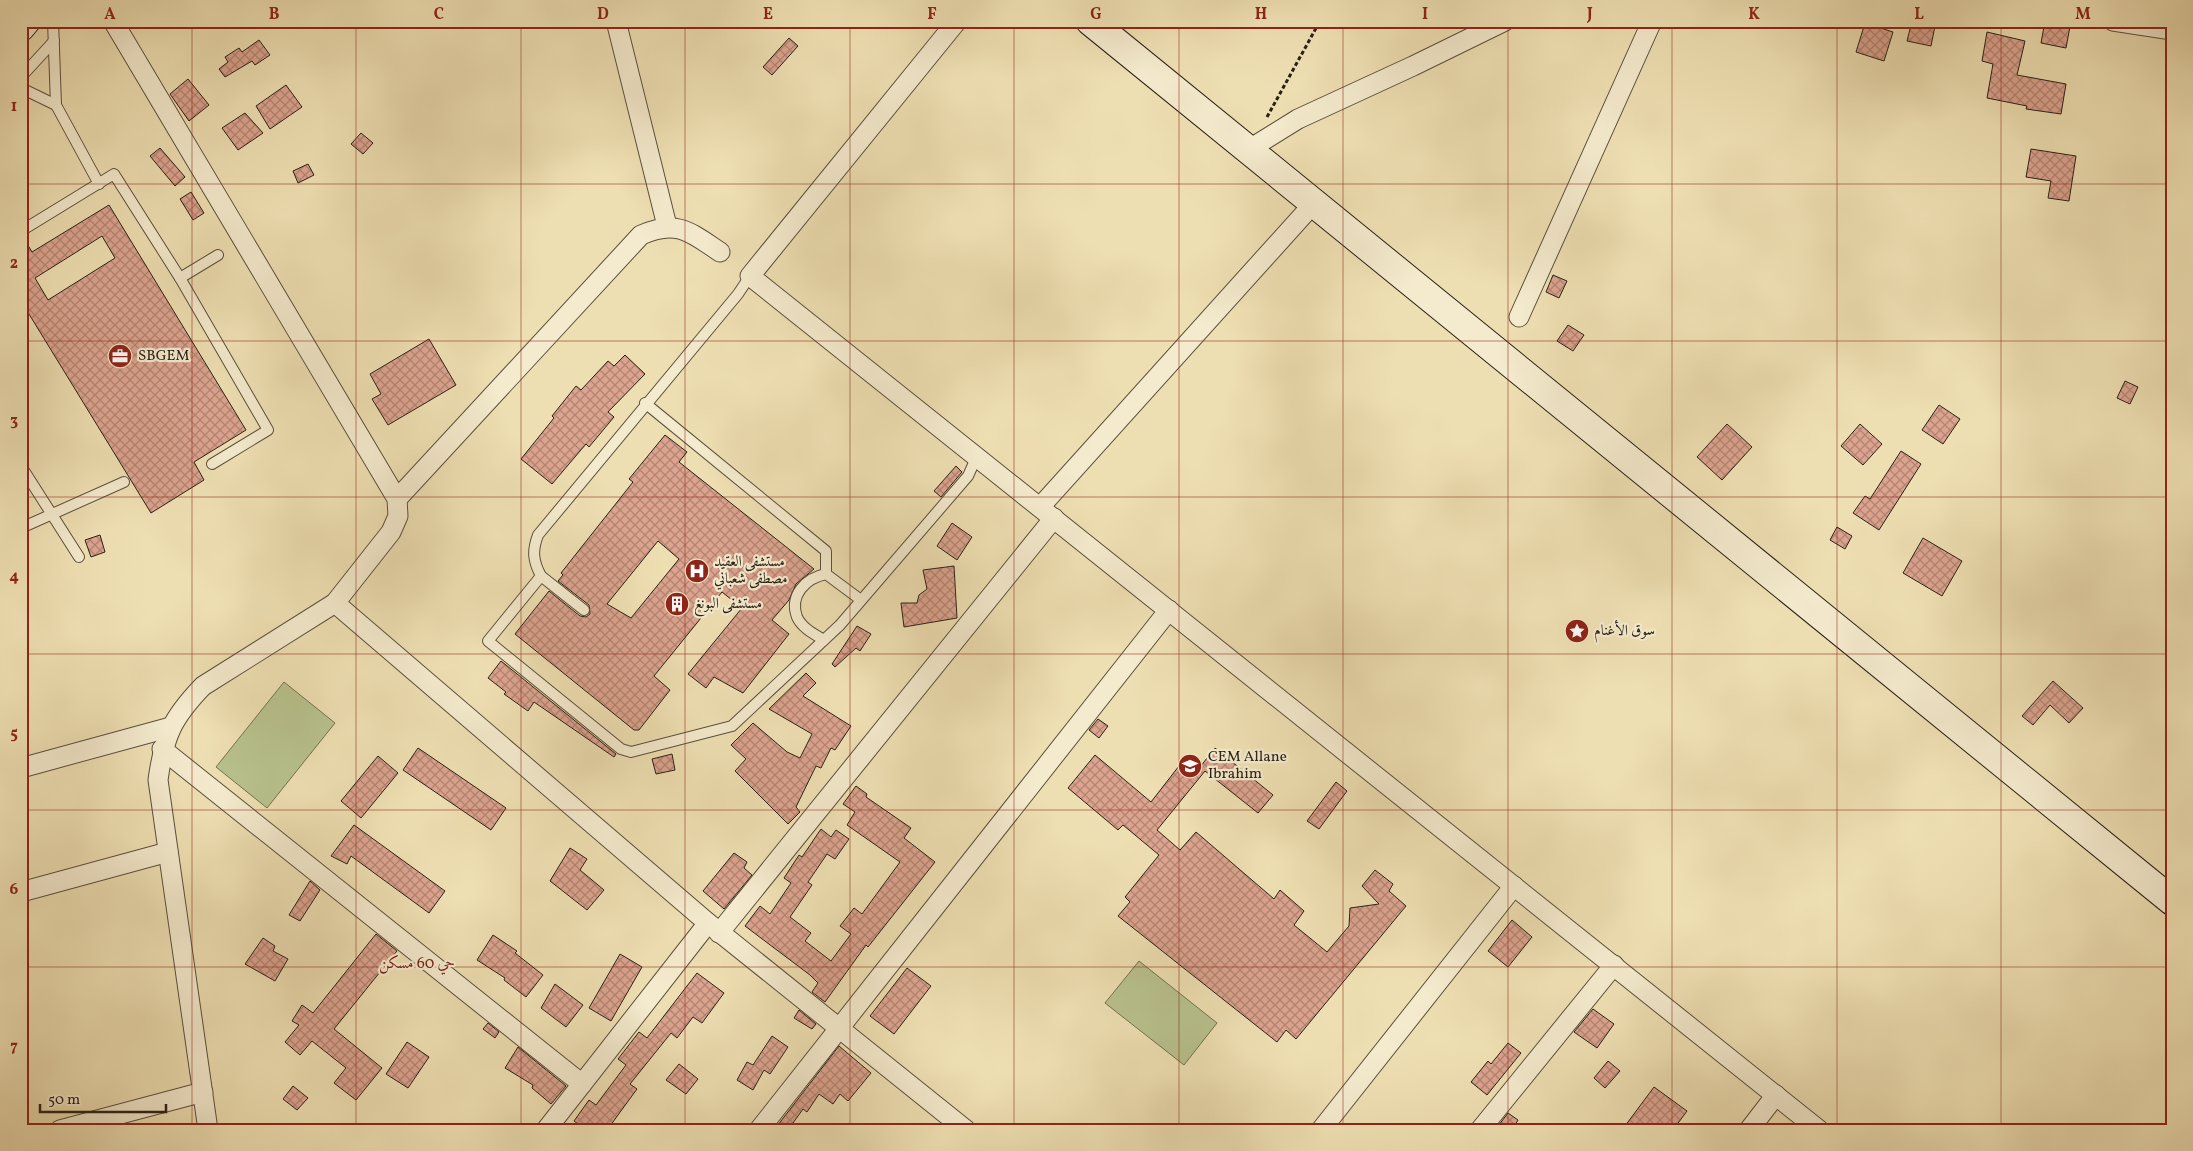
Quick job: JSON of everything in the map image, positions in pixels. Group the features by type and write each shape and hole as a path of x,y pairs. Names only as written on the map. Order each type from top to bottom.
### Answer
{"main road":[{"path":"21,27 26,21"},
{"path":"1090,21 2172,901"}],"street":[{"path":"113,21 397,499 398,516 391,532 335,603 203,686 185,704 171,727 162,749 158,780 208,1130"},
{"path":"616,21 667,226"},
{"path":"957,21 750,276 1819,1130"},
{"path":"1248,150 1298,118 1413,66 1504,21"},
{"path":"1519,317 1652,21"},
{"path":"2113,21 2172,30"},
{"path":"546,1130 582,1084 714,928 1047,512 1314,203"},
{"path":"397,499 630,245 642,235 667,226 685,230 720,252"},
{"path":"335,603 714,928 966,1130"},
{"path":"759,1130 1169,610"},
{"path":"21,768 171,727"},
{"path":"162,749 582,1084"},
{"path":"21,892 168,852"},
{"path":"1325,1128 1514,886"},
{"path":"1480,1130 1614,965"},
{"path":"60,1130 203,1092"},
{"path":"1749,1130 1776,1095"}],"lane":[{"path":"53,21 56,105 99,184"},
{"path":"21,76 54,42"},
{"path":"21,88 56,105"},
{"path":"21,231 114,174 180,278 268,430 212,464"},
{"path":"180,278 218,255"},
{"path":"584,610 541,576 534,562 533,547 538,535 645,403 738,294 750,276"},
{"path":"645,403 826,551 826,574"},
{"path":"541,576 488,641 621,749 630,752 732,726 824,640 862,600 968,476 977,456"},
{"path":"21,466 79,557"},
{"path":"21,528 124,482"},
{"path":"824,640 809,631 798,617 795,601 802,586 815,576 826,574 862,600"}],"path":[{"path":"1248,150 1320,21"}],"green space":[{"path":"284,682 335,723 267,808 216,767"},
{"path":"1139,961 1217,1023 1184,1065 1105,1003"}],"building":[{"path":"1912,21 1936,21 1931,46 1907,41"},
{"path":"2045,21 2071,21 2066,48 2041,43"},
{"path":"1865,23 1893,32 1884,61 1856,52"},
{"path":"1987,32 2025,41 2017,75 2066,84 2061,114 2026,109 2027,106 1987,98 1993,64 1982,61"},
{"path":"789,38 798,46 772,75 763,67"},
{"path":"259,40 270,55 255,65 252,61 225,77 219,69 228,62 225,57 239,48 242,52"},
{"path":"188,79 209,105 189,121 170,94"},
{"path":"286,85 302,107 270,129 256,106"},
{"path":"245,113 263,133 238,150 222,128"},
{"path":"361,133 373,143 363,154 351,144"},
{"path":"160,148 185,177 175,186 150,156"},
{"path":"2031,149 2076,156 2069,201 2048,198 2051,181 2026,177"},
{"path":"308,164 314,175 298,183 293,171"},
{"path":"191,192 204,213 193,220 180,199"},
{"path":"109,205 246,430 194,462 204,480 151,513 21,301 21,238 23,237 32,252","holes":["102,236 115,258 48,300 35,278"]},
{"path":"1553,275 1567,281 1559,298 1546,292"},
{"path":"1568,325 1584,335 1573,351 1557,341"},
{"path":"429,339 456,385 388,425 372,399 381,394 370,374"},
{"path":"625,355 645,374 608,412 614,417 589,447 586,444 552,484 521,459 554,418 552,416 576,386 581,390 608,361 614,366"},
{"path":"2125,381 2138,387 2130,404 2117,398"},
{"path":"1939,405 1960,419 1943,444 1922,430"},
{"path":"1727,424 1752,447 1722,480 1697,457"},
{"path":"1860,424 1882,444 1863,465 1841,446"},
{"path":"665,435 687,452 679,462 814,569 796,584 789,600 772,620 789,634 743,693 714,677 706,688 688,674 742,608 722,592 654,676 670,690 639,730 634,730 515,634 549,591 580,616 586,617 590,614 589,605 558,581 563,575 561,573 633,482 629,479","holes":["658,541 679,559 631,618 607,604"]},
{"path":"1901,451 1921,464 1879,530 1853,513 1865,496 1870,499"},
{"path":"956,466 962,472 941,497 934,491"},
{"path":"952,523 972,537 957,560 937,546"},
{"path":"1837,527 1852,536 1845,549 1830,540"},
{"path":"100,535 105,552 91,557 85,540"},
{"path":"1923,538 1962,561 1942,596 1903,573"},
{"path":"954,566 957,618 904,627 901,603 917,603 919,595 927,589 923,570"},
{"path":"857,626 871,634 860,651 856,648 835,667 832,664"},
{"path":"501,661 616,754 614,757 534,702 528,711 504,694 506,692 488,678"},
{"path":"806,673 816,683 803,696 851,726 835,750 831,748 821,768 816,766 796,807 800,812 788,824 735,771 746,759 731,745 753,723 787,752 800,758 812,734 769,709"},
{"path":"2053,681 2083,708 2069,723 2050,705 2033,725 2022,716"},
{"path":"1098,719 1108,726 1099,738 1089,730"},
{"path":"418,748 506,808 491,830 403,770"},
{"path":"1215,748 1273,795 1258,813 1205,771 1157,830 1180,850 1196,832 1274,899 1280,890 1304,911 1294,925 1327,952 1349,926 1350,908 1379,904 1362,886 1375,870 1393,884 1389,891 1406,906 1296,1039 1286,1030 1277,1042 1118,916 1130,902 1125,897 1159,855 1123,825 1118,830 1068,788 1095,755 1151,802 1186,757 1200,767"},
{"path":"672,754 675,770 656,774 652,759"},
{"path":"378,756 398,773 361,818 341,801"},
{"path":"1336,782 1347,791 1319,829 1307,821"},
{"path":"856,786 867,794 866,797 911,828 904,838 935,862 868,947 866,945 825,1002 812,992 818,983 810,975 745,926 760,906 770,914 791,883 784,878 799,855 802,857 821,829 831,837 836,830 849,839 835,859 827,854 808,882 812,885 790,917 811,933 805,941 831,961 851,934 840,926 854,908 862,914 900,862 847,825 855,812 843,804"},
{"path":"354,825 445,891 429,913 351,856 347,864 331,856"},
{"path":"570,848 587,859 580,870 604,890 587,910 550,881"},
{"path":"734,853 747,862 744,868 752,875 724,909 703,891"},
{"path":"310,881 320,890 300,921 289,915"},
{"path":"1512,920 1532,937 1508,967 1488,951"},
{"path":"376,934 397,951 334,1029 382,1068 356,1100 334,1083 346,1068 312,1041 300,1055 285,1042 299,1025 292,1021 302,1005 313,1013"},
{"path":"493,935 517,951 515,953 543,975 526,997 504,980 505,978 477,960"},
{"path":"263,938 275,946 273,951 288,959 275,981 245,964"},
{"path":"620,954 642,967 611,1021 589,1008"},
{"path":"907,968 931,986 894,1034 870,1016"},
{"path":"697,973 724,993 702,1023 693,1017 677,1038 671,1033 630,1084 637,1089 610,1126 609,1124 604,1130 586,1130 574,1121 589,1100 596,1105 626,1065 618,1059 639,1032 647,1038"},
{"path":"555,984 583,1005 566,1027 541,1008"},
{"path":"1593,1009 1614,1024 1597,1048 1574,1032"},
{"path":"799,1010 816,1024 812,1029 794,1018"},
{"path":"488,1023 499,1032 495,1038 483,1029"},
{"path":"772,1036 788,1047 770,1074 764,1070 753,1090 737,1080 747,1062 753,1065"},
{"path":"407,1042 429,1057 408,1088 386,1074"},
{"path":"1508,1043 1521,1053 1487,1095 1471,1082 1488,1061 1491,1064"},
{"path":"839,1046 871,1073 848,1101 840,1094 833,1104 819,1094 807,1112 803,1109 788,1130 774,1130"},
{"path":"518,1047 566,1086 551,1104 532,1088 533,1085 505,1068"},
{"path":"1608,1061 1620,1071 1605,1088 1594,1078"},
{"path":"679,1064 698,1079 686,1094 666,1080"},
{"path":"293,1086 308,1098 297,1110 283,1099"},
{"path":"1654,1087 1687,1111 1673,1130 1622,1130"},
{"path":"1508,1113 1518,1120 1512,1130 1495,1130"}],"place":[{"name":"SBGEM","path":"120,356"},
{"name":"مستشفى العقيد مصطفى شعباني","path":"697,571"},
{"name":"مستشفى البونغ","path":"677,604"},
{"name":"سوق الأغنام","path":"1577,631"},
{"name":"CEM Allane Ibrahim","path":"1190,766"}],"district":[{"name":"حي 60 مسكن","path":"417,964"}]}
